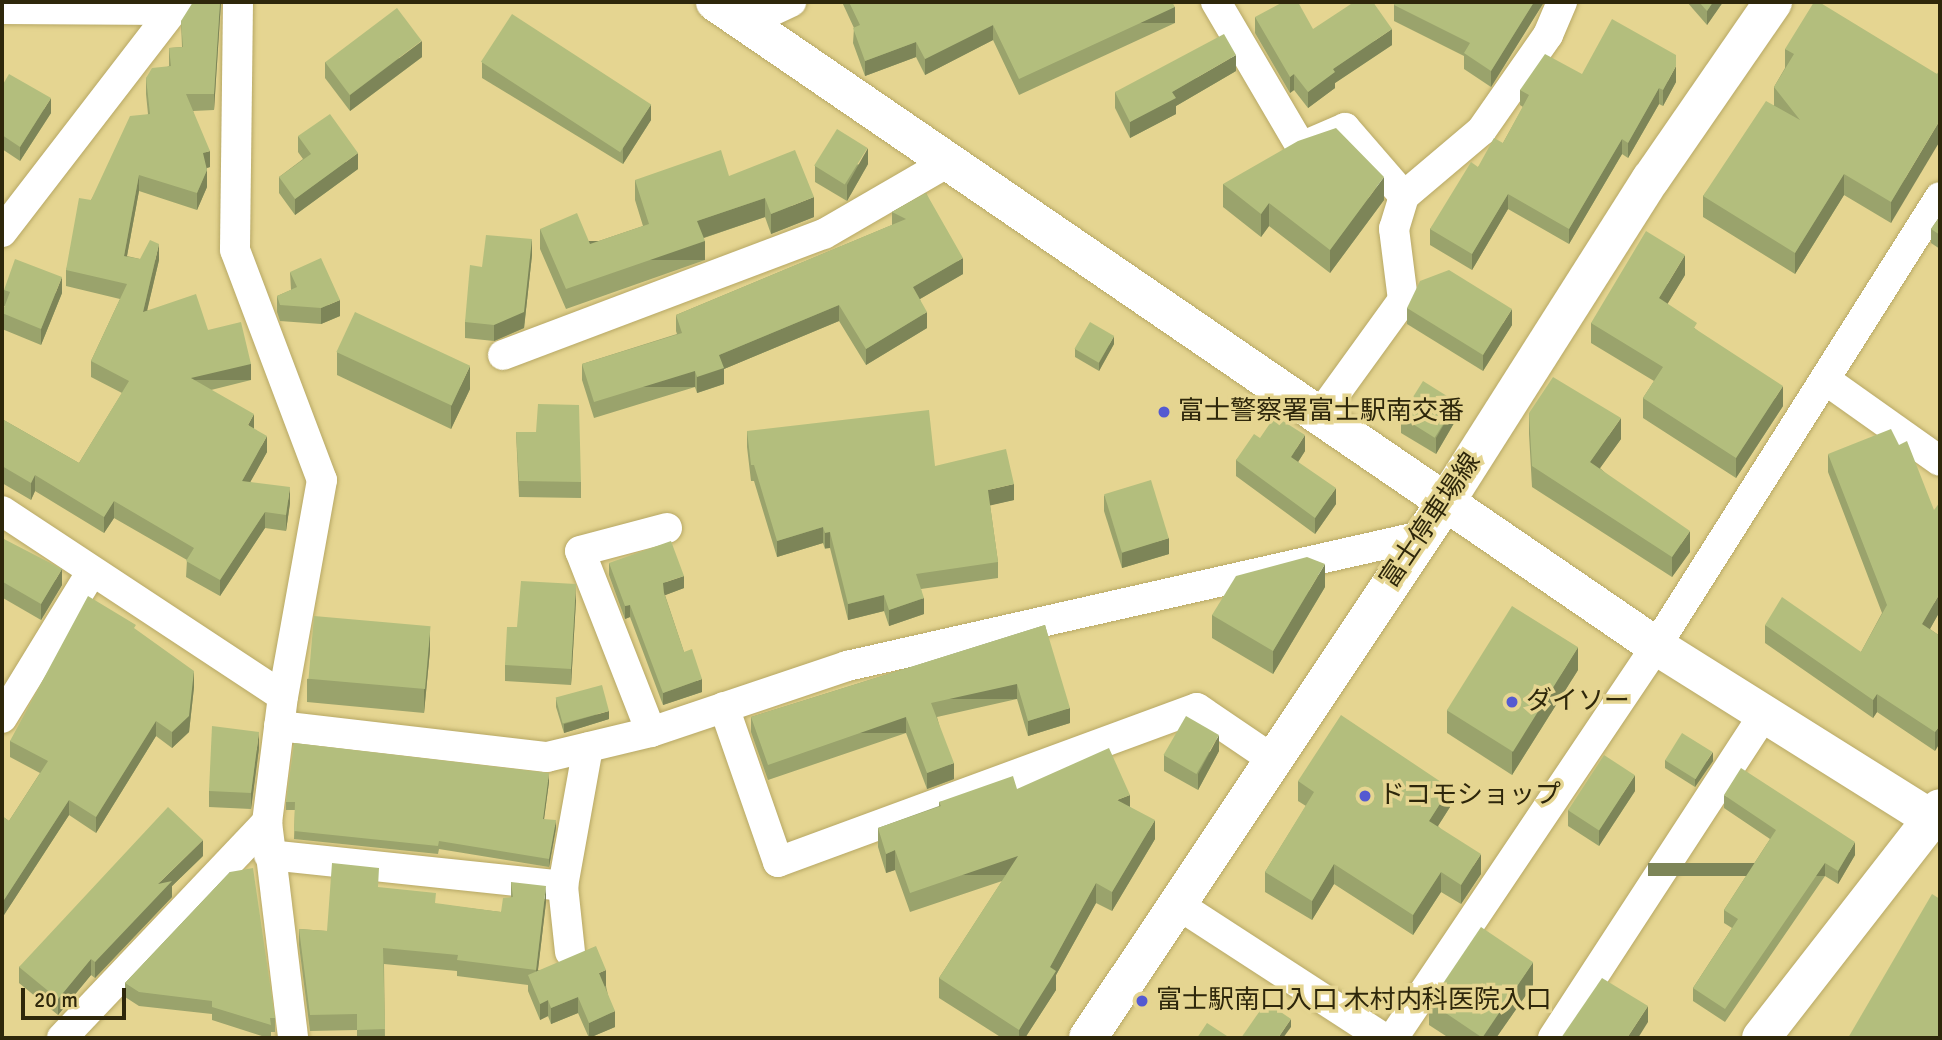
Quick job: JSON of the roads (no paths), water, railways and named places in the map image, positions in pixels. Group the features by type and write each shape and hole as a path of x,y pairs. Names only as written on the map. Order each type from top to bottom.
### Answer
{"street":[{"path":"238,2 235,250 322,480 283,696 267,822 293,1038"},
{"path":"715,2 1656,646 1764,714 1938,817 1761,1038"},
{"path":"746,23 791,2"},
{"path":"1216,2 1301,147 1345,128 1404,196"},
{"path":"1319,416 1402,300 1394,229 1404,196 1481,131 1548,35 1562,2"},
{"name":"富士停車場線","path":"1088,1038 1445,503 1651,179 1773,2"},
{"path":"2,9 175,6"},
{"path":"2,232 175,6"},
{"path":"503,355 824,234 950,161"},
{"path":"1393,1038 1656,646 1827,381 1940,197"},
{"path":"1827,381 1940,461"},
{"path":"2,510 91,573 283,696"},
{"path":"651,732 580,551 667,528"},
{"path":"279,726 547,757 651,732 847,666 1421,536"},
{"path":"2,718 91,573"},
{"path":"724,707 778,862 1198,708 1272,759"},
{"path":"1553,1038 1764,714"},
{"path":"570,952 563,886 588,747"},
{"path":"62,1038 267,822"},
{"path":"269,855 563,886"},
{"path":"1177,904 1383,1038"}],"place":[{"name":"富士警察署富士駅南交番","path":"1164,412"},
{"name":"ダイソー","path":"1512,702"},
{"name":"ドコモショップ","path":"1365,796"},
{"name":"富士駅南口入口 木村内科医院入口","path":"1142,1001"}]}
